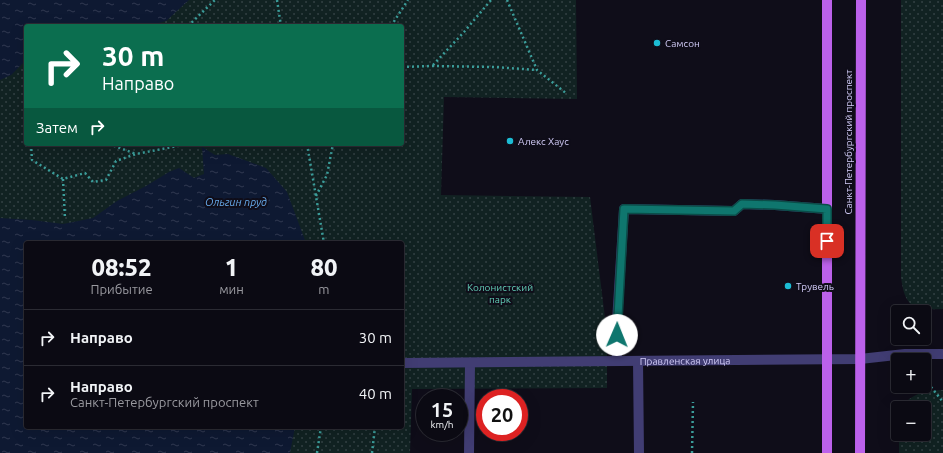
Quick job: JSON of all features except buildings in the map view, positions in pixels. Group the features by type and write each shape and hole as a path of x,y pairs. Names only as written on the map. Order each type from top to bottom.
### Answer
{"main road":[{"name":"Санкт-Петербургский проспект","path":"827,0 827,453"},
{"name":"Санкт-Петербургский проспект","path":"860,453 861,0"}],"street":[{"path":"617,361 617,322 624,209 734,211 742,204 827,209"},
{"name":"Правленская улица","path":"404,363 827,359 905,354 943,354"},
{"path":"638,361 639,453"},
{"path":"469,453 470,363"}],"path":[{"path":"190,24 215,0"},
{"path":"277,0 281,24"},
{"path":"392,24 408,0"},
{"path":"432,66 491,0"},
{"path":"507,0 537,70 567,94"},
{"path":"404,67 494,67 537,70"},
{"path":"31,146 32,160 63,179 85,173 93,182 106,180 116,161 136,154 178,146"},
{"path":"114,146 136,154"},
{"path":"307,146 324,241"},
{"path":"316,196 327,175 334,146"},
{"path":"63,179 65,219"},
{"path":"931,387 943,402"},
{"path":"692,453 693,402"},
{"path":"317,453 321,429"},
{"path":"372,453 375,429"}],"green space":[{"name":"Колонистский парк","path":"0,0 576,0 577,99 444,97 441,195 590,197 607,334 607,388 412,389 410,453 0,453"},
{"path":"901,0 943,0 943,309 931,309 931,305 912,305 905,295 901,277"},
{"path":"943,390 943,453 899,453 899,441 931,441 931,401 908,401 920,393 931,393 931,391"}],"water":[{"path":"0,0 189,0 166,21 155,24 24,24 24,62 11,75 0,80"},
{"name":"Ольгин пруд","path":"202,147 215,155 228,154 266,168 287,192 305,241 24,241 24,429 295,429 290,453 0,453 0,218 63,224 93,218 117,201 179,168 194,178 204,174"}],"place":[{"name":"Самсон","path":"657,43"},
{"name":"Алекс Хаус","path":"510,141"},
{"name":"Трувель","path":"788,286"}],"route":[{"path":"617,335 624,209 734,211 742,204 827,209 827,241"}]}
